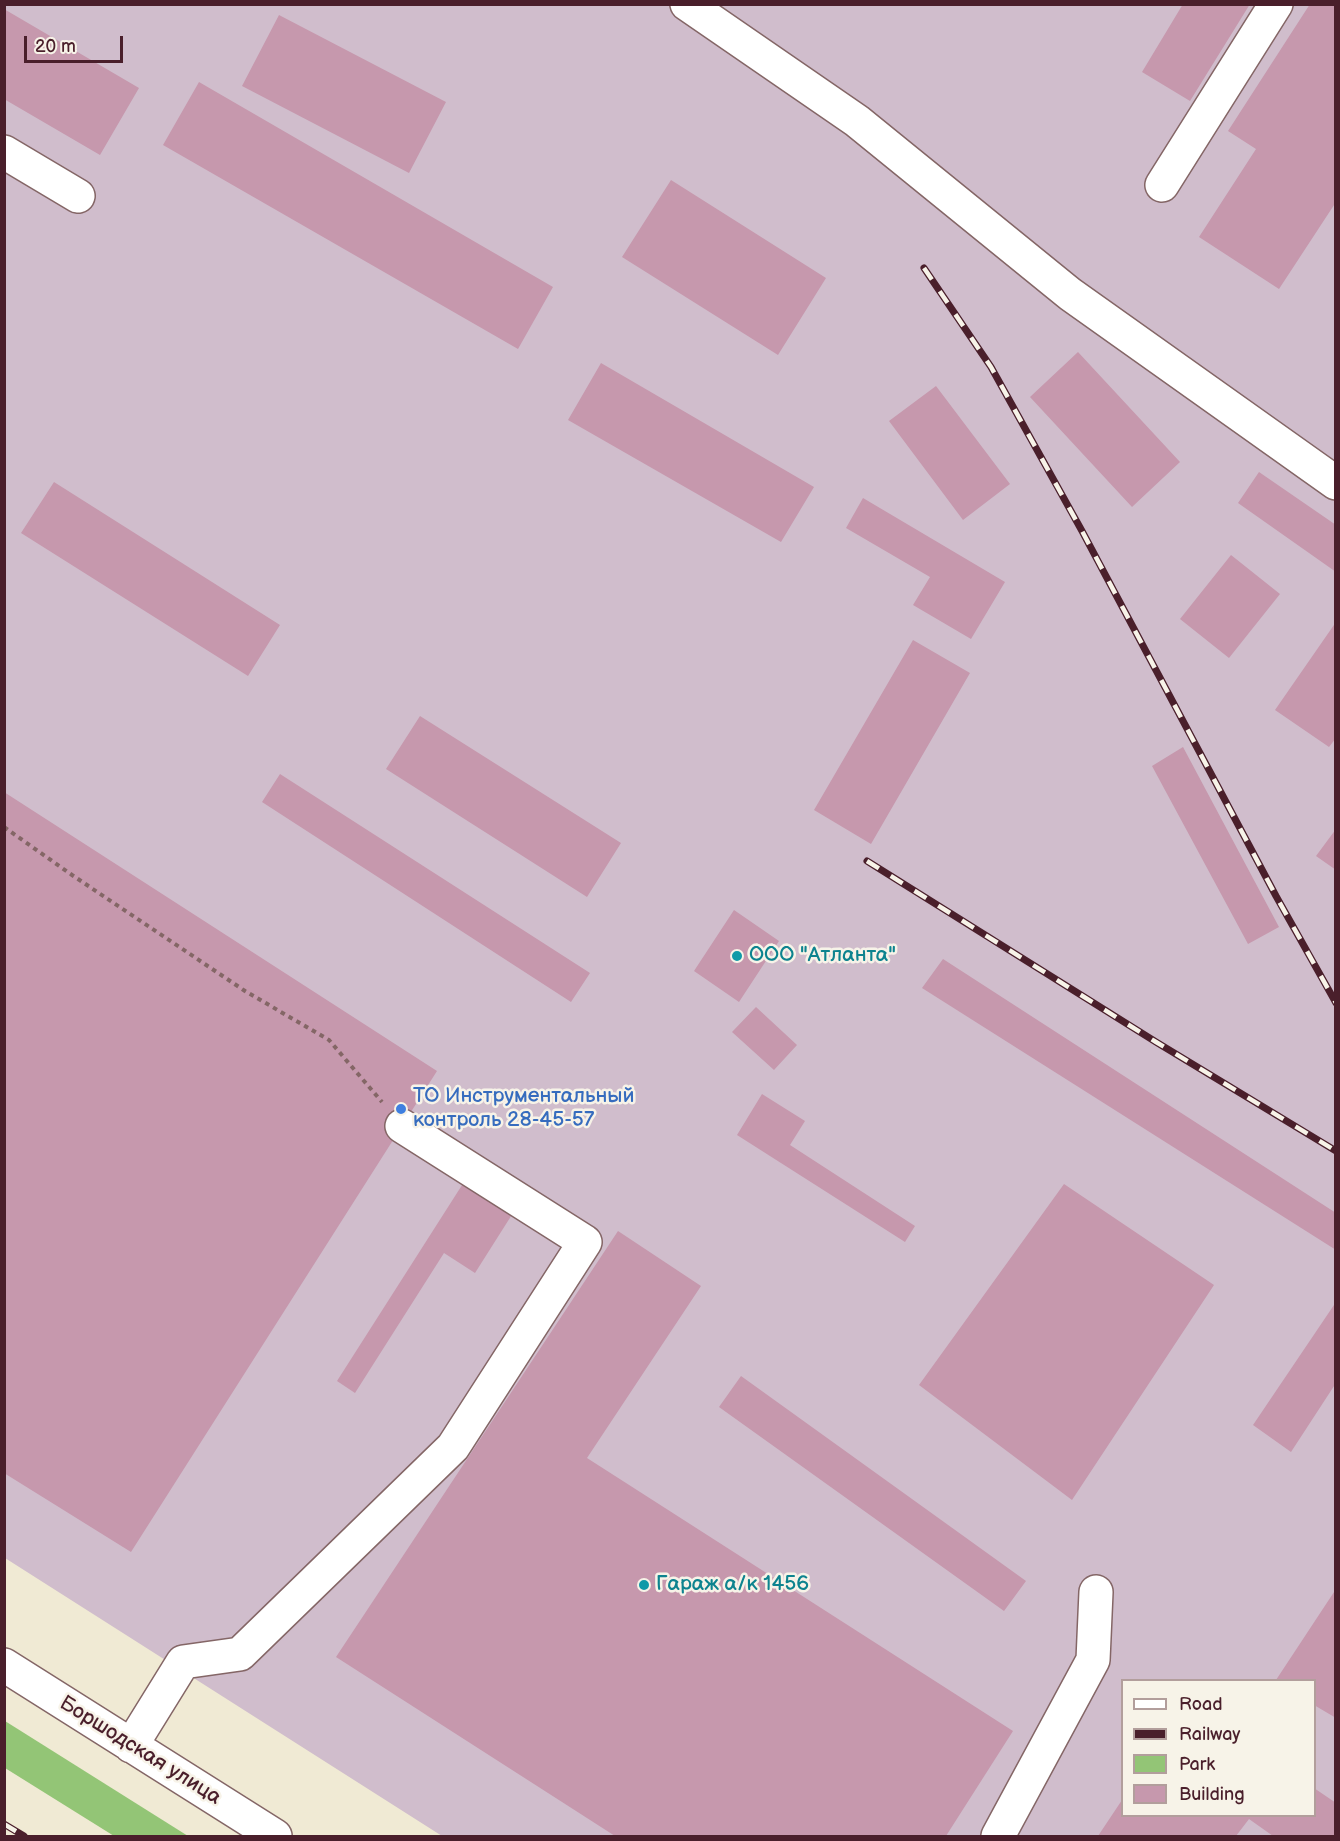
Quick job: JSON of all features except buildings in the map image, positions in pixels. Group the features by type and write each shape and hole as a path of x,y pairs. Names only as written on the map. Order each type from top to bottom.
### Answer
{"street":[{"path":"687,4 857,121 1070,294 1335,483"},
{"path":"1162,185 1276,4"},
{"path":"4,152 78,196"},
{"path":"131,1746 183,1662 240,1654 453,1447 585,1242 402,1126"},
{"path":"999,1836 1093,1660 1096,1592"},
{"name":"Боршодская улица","path":"4,1665 275,1836"}],"path":[{"path":"4,827 245,991 329,1040 402,1126"}],"shaded area":[{"path":"4,5 1335,5 1335,1836 442,1836 5,1558"}],"green space":[{"path":"4,1721 188,1836 114,1836 5,1768"}],"railway":[{"path":"924,268 991,367 1336,1003"},
{"path":"867,861 1156,1042 1336,1151"},
{"path":"4,1824 24,1836"}],"place":[{"name":"ООО \"Атланта\"","path":"737,956"},
{"name":"ТО Инструментальный контроль 28-45-57","path":"401,1109"},
{"name":"Гараж а/к 1456","path":"644,1585"}]}
